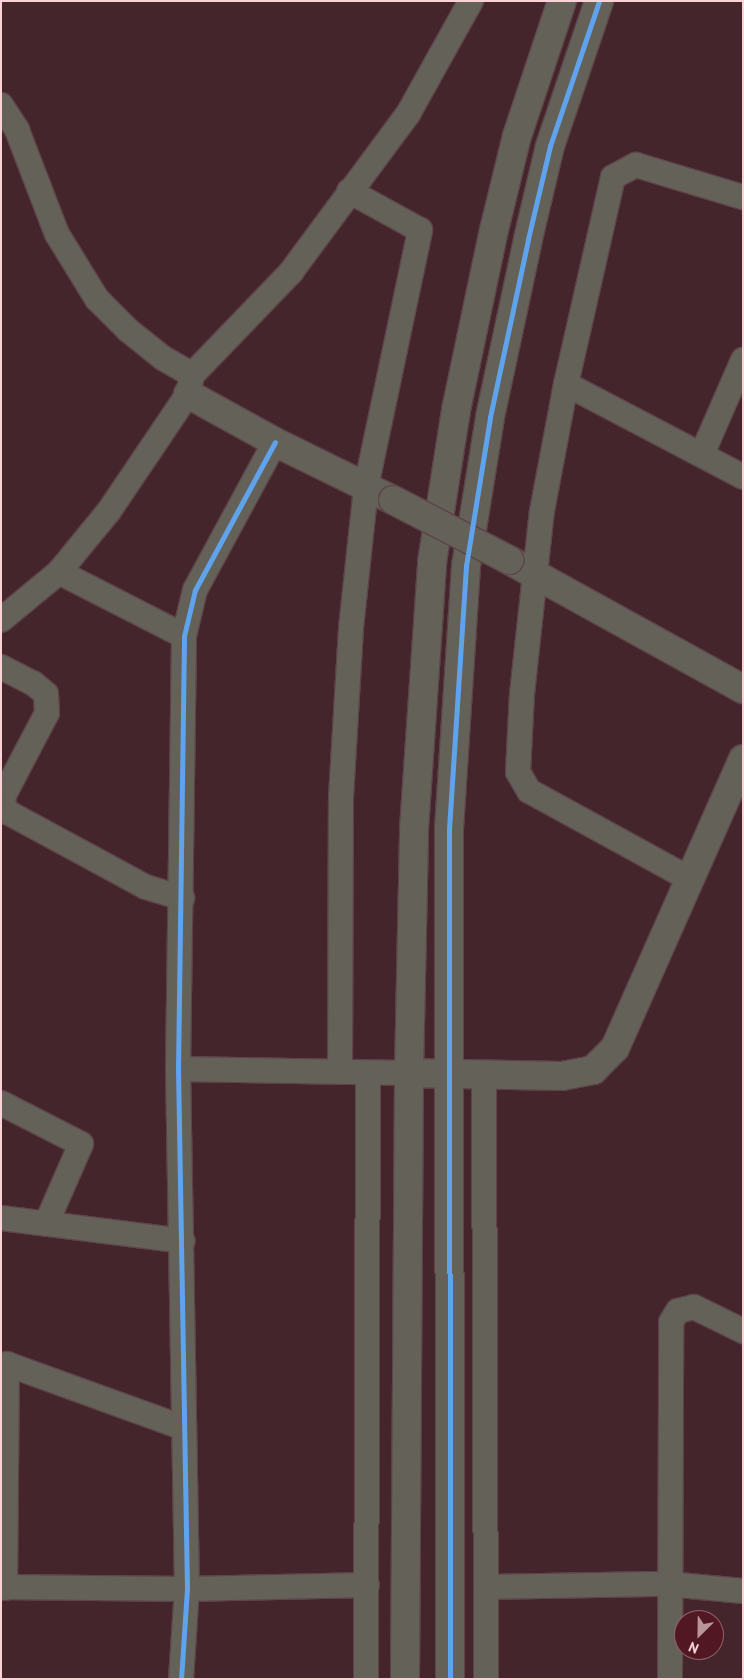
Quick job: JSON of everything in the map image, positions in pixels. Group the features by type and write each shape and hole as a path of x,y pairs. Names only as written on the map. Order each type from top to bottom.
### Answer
{"street":[{"path":"1,620 59,572 109,511 190,385 291,272 349,191 408,114 471,1"},
{"path":"406,1679 409,1073 414,828 432,562 456,410 481,286 517,136 562,1"},
{"path":"450,1679 449,829 466,566 490,417 550,146 599,1"},
{"path":"1,105 18,130 56,234 97,299 190,385 275,442 510,560 743,689"},
{"path":"688,878 529,791 518,772 522,694 542,511 566,384 613,177 636,165 743,196"},
{"path":"340,1072 341,797 351,628 366,487 420,230 349,191"},
{"path":"702,454 743,360"},
{"path":"566,384 743,477"},
{"path":"181,1679 188,1589 178,1069 182,898 184,636 195,590 275,442"},
{"path":"59,572 184,636"},
{"path":"1,666 33,682 46,694 47,713 4,795 2,806 9,813 146,887 182,898"},
{"path":"178,1069 562,1076 593,1070 615,1048 688,878 741,766"},
{"path":"366,1679 368,1073"},
{"path":"484,1074 488,1587 486,1679"},
{"path":"1,1103 81,1144 46,1224"},
{"path":"1,1218 182,1241"},
{"path":"670,1679 668,1584 671,1322 678,1311 694,1308 743,1331"},
{"path":"184,1428 4,1363 3,1587 188,1589 367,1585"},
{"path":"488,1587 668,1584 743,1591"}],"cycle path":[{"path":"450,1679 449,829 466,566 490,417 528,239 550,146 599,1"},
{"path":"181,1679 187,1589 178,1069 184,636 195,590 275,442"}]}
